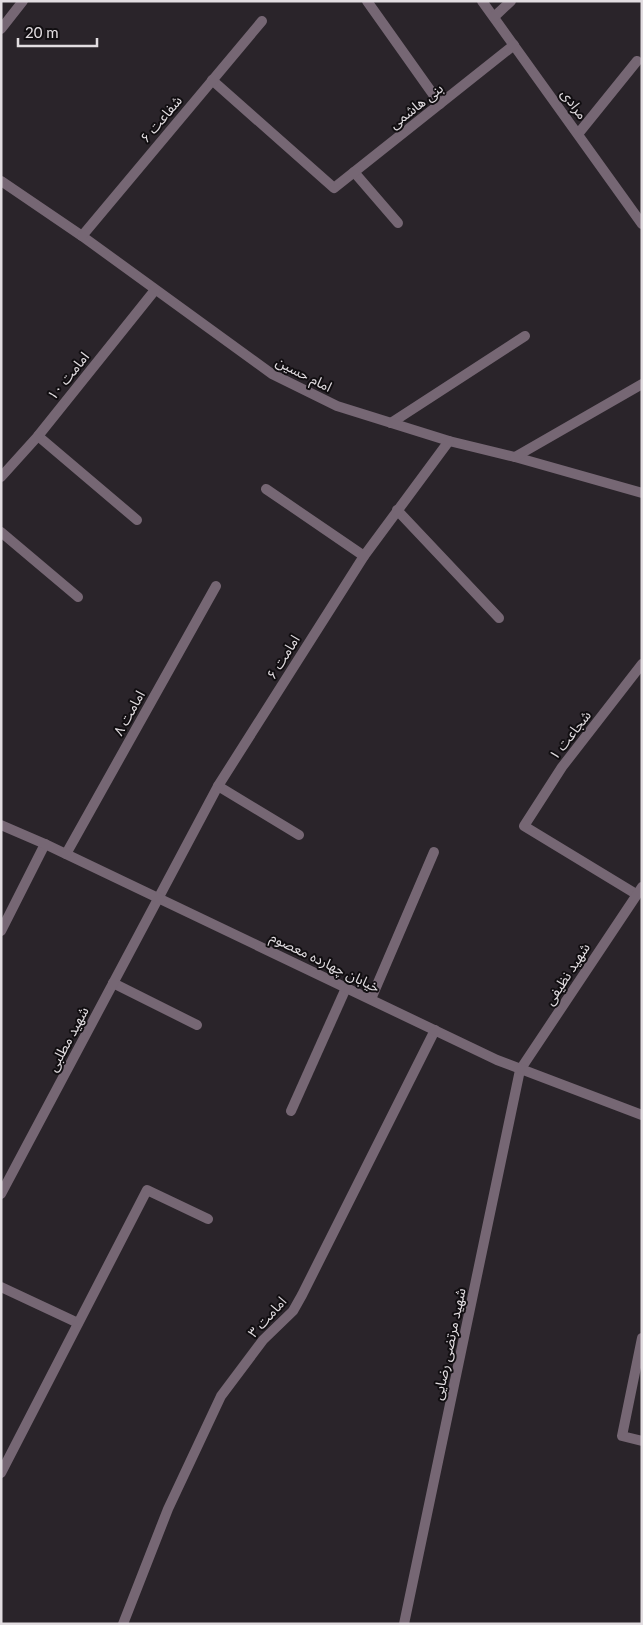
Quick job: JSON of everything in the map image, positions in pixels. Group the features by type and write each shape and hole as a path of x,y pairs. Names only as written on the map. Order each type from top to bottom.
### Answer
{"street":[{"path":"1,29 23,1"},
{"path":"367,1 440,104"},
{"name":"مرادی","path":"482,1 642,224"},
{"path":"494,18 511,1"},
{"name":"شفاعت ۶","path":"82,236 262,21"},
{"name":"بنی هاشمی","path":"212,80 334,188 514,44"},
{"path":"578,134 637,61"},
{"path":"354,172 398,223"},
{"name":"امام حسین","path":"1,181 82,236 272,374 337,406 449,441 515,457 642,493"},
{"name":"امامت ۱۰","path":"1,477 38,436 154,290"},
{"path":"391,423 524,336"},
{"path":"515,457 642,384"},
{"path":"38,436 137,520"},
{"name":"امامت ۶","path":"158,898 218,786 364,556 449,441"},
{"path":"266,489 364,556"},
{"path":"397,510 499,618"},
{"path":"1,532 78,597"},
{"name":"امامت ۸","path":"66,854 216,586"},
{"name":"شجاعت ۱","path":"639,891 524,826 562,767 642,664"},
{"path":"218,786 299,834"},
{"name":"خیابان چهارده معصوم","path":"1,825 45,844 520,1070 642,1115"},
{"path":"1,932 45,844"},
{"path":"371,999 434,852"},
{"name":"شهید نظیفی","path":"520,1070 639,891"},
{"name":"شهید مطلبی","path":"1,1194 158,898"},
{"path":"113,983 198,1025"},
{"path":"291,1111 346,988"},
{"name":"امامت ۳","path":"123,1624 168,1509 221,1396 263,1340 293,1311 435,1030"},
{"name":"شهید مرتضی رضایی","path":"404,1624 520,1070"},
{"path":"1,1473 147,1190 208,1219"},
{"path":"1,1286 78,1323"},
{"path":"642,1338 622,1436 642,1442"}]}
